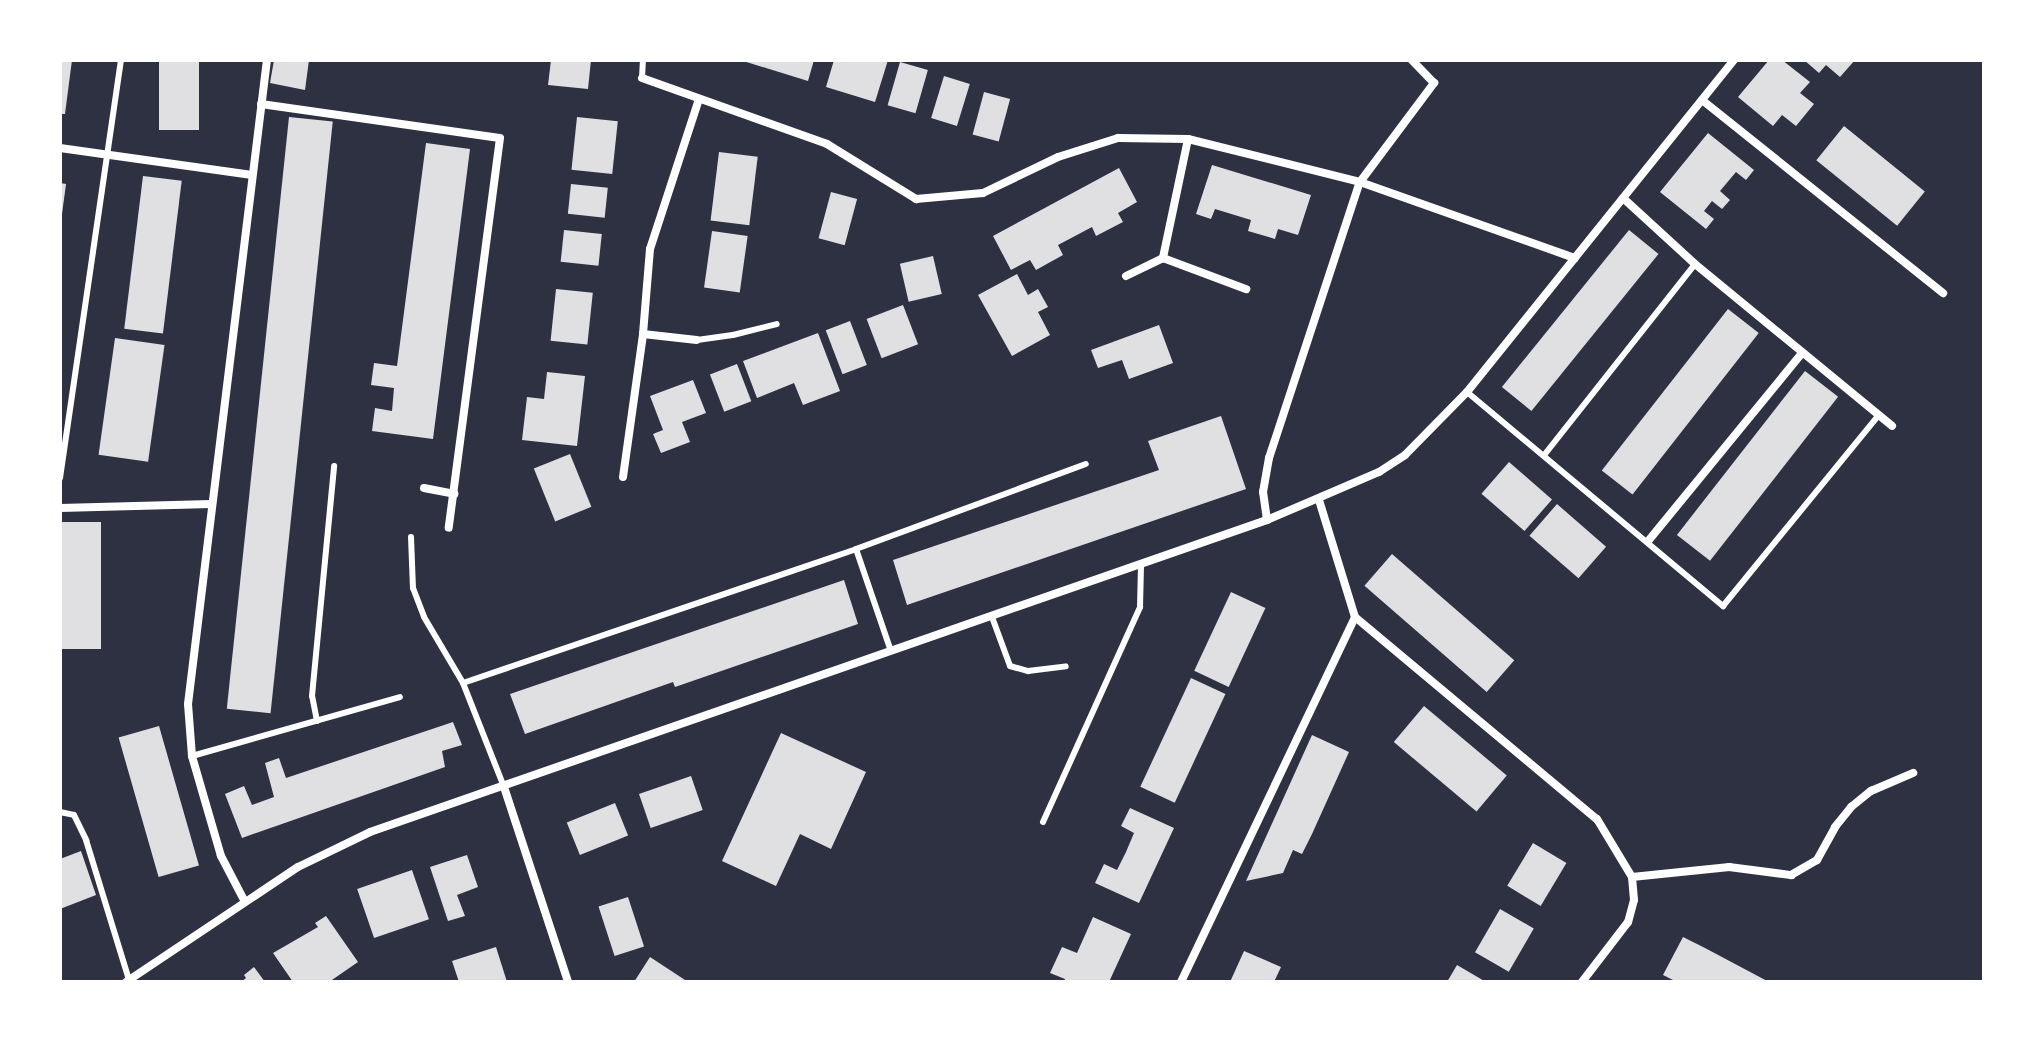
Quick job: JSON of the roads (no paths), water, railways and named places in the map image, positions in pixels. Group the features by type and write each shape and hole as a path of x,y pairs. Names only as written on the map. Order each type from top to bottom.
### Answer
{"street":[{"path":"244,900 221,856 192,756 188,704 267,60"},
{"path":"1267,520 1263,492 1269,458 1360,182 1434,83 1412,60"},
{"path":"127,981 244,900 298,867 370,832 1141,565 1319,500 1379,472 1405,455 1467,392 1734,60"},
{"path":"642,78 827,144 916,199 983,193 1058,157 1118,138 1188,139 1360,182 1575,258"},
{"path":"623,477 643,334 650,249 699,99"},
{"path":"1702,100 1943,293"},
{"path":"261,104 500,138 449,528"},
{"path":"1163,258 1188,139"},
{"path":"60,148 252,175"},
{"path":"1623,198 1695,264 1892,426"},
{"path":"1126,276 1163,258 1246,289"},
{"path":"643,334 697,340"},
{"path":"1649,540 1802,353"},
{"path":"424,488 454,494"},
{"path":"1319,500 1355,617 1597,819 1632,877 1634,900 1628,922 1582,982"},
{"path":"60,508 211,504"},
{"path":"1181,982 1355,617"},
{"path":"1632,877 1729,867 1791,875 1817,860 1835,827 1861,799 1871,791 1913,773"},
{"path":"504,787 568,982"}],"lane":[{"path":"60,478 121,60"},
{"path":"642,78 643,60"},
{"path":"1545,454 1695,264"},
{"path":"697,340 777,324"},
{"path":"1467,392 1649,540 1723,606 1879,415"},
{"path":"463,683 856,549 1086,464"},
{"path":"317,721 312,696 334,466"},
{"path":"411,537 413,588 424,617 463,683 504,787"},
{"path":"856,549 891,652"},
{"path":"1043,822 1140,607 1141,565"},
{"path":"992,617 1010,666 1028,671 1066,666"},
{"path":"192,756 400,697"},
{"path":"60,812 74,815 86,840 127,981"}]}
